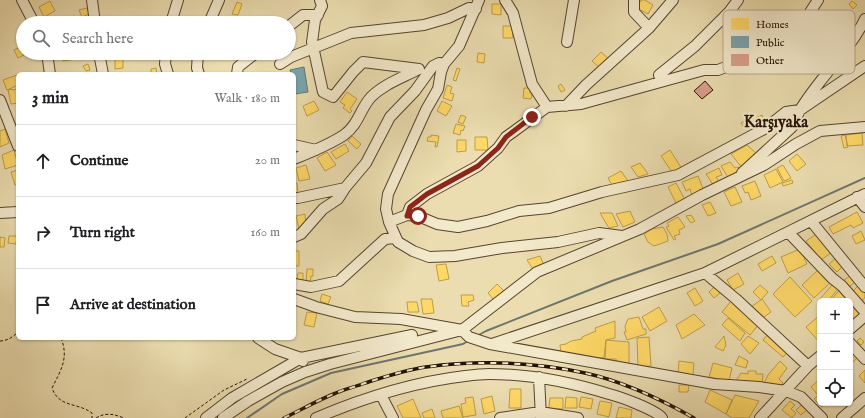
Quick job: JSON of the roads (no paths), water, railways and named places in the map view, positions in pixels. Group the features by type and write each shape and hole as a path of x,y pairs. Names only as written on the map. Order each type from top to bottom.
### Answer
{"street":[{"path":"22,0 30,16"},
{"path":"92,0 94,16"},
{"path":"172,16 178,0"},
{"path":"212,16 219,0"},
{"path":"505,0 513,13 532,84 547,107"},
{"path":"567,42 574,0"},
{"path":"634,0 634,12 649,28"},
{"path":"566,106 586,85 649,28 673,0"},
{"path":"730,10 738,0"},
{"path":"811,10 818,0"},
{"path":"296,55 351,33 424,25 448,18 478,4"},
{"path":"478,4 459,46 444,64 438,89 426,110 388,194 386,209 389,222 398,242 413,251 429,257 455,256 502,248 558,242 599,233 622,236"},
{"path":"321,5 315,20 312,42 323,92 333,97 363,62 419,69"},
{"path":"296,20 321,5"},
{"path":"661,81 659,75 695,46 723,18"},
{"path":"855,37 865,19"},
{"path":"47,60 50,72"},
{"path":"100,60 103,72"},
{"path":"165,60 167,72"},
{"path":"198,60 198,72"},
{"path":"237,72 238,67 247,60"},
{"path":"280,64 286,60"},
{"path":"296,158 316,150 344,135 356,123 370,99 383,87 419,69 439,63 444,64"},
{"path":"296,236 301,234 323,209 338,199 345,188 366,163 390,117 415,91 433,66"},
{"path":"855,73 865,66"},
{"path":"407,216 410,207 427,194 478,166 498,148 506,137 547,107 581,104 704,70 718,70 723,68"},
{"path":"738,178 792,127 809,95 826,74"},
{"path":"389,222 407,216 418,216 438,224 458,227 487,221 519,211 549,208 602,192 678,175 766,128 786,112 800,110 853,74"},
{"path":"0,100 16,141"},
{"path":"222,418 248,401 282,382 309,370 465,333 537,272 640,229 702,195 764,165 796,144 820,132 865,127"},
{"path":"296,145 316,150"},
{"path":"296,198 327,193 345,188"},
{"path":"488,344 705,273 861,196 865,207"},
{"path":"0,213 16,212"},
{"path":"811,221 865,287"},
{"path":"788,232 832,278 842,286 865,312"},
{"path":"296,284 311,287 339,281 385,239 396,238"},
{"path":"705,273 736,299 808,366"},
{"path":"296,300 316,307 355,316 400,319 465,333 488,344 714,384 759,387 786,391 801,397 822,418"},
{"path":"853,326 865,316"},
{"path":"206,418 232,398 301,358 364,346 437,329 465,333"},
{"path":"261,340 275,349 301,358 309,370"},
{"path":"853,346 865,359"},
{"path":"760,418 808,366 817,358"},
{"path":"316,418 381,395 432,381 487,374 539,377 593,389 628,399 663,418"},
{"path":"539,377 540,415"},
{"path":"381,395 393,418"},
{"path":"842,418 865,398"},
{"path":"500,418 540,415 578,418"}],"waterway":[{"path":"477,336 486,331 612,281 718,244 865,178"},
{"path":"247,418 282,394 331,373 463,344 468,341"}],"railway":[{"path":"284,418 339,392 365,383 410,370 466,363 526,364 565,369 599,376 669,404 694,418"}],"district":[{"name":"Karşıyaka","path":"776,123"}]}
